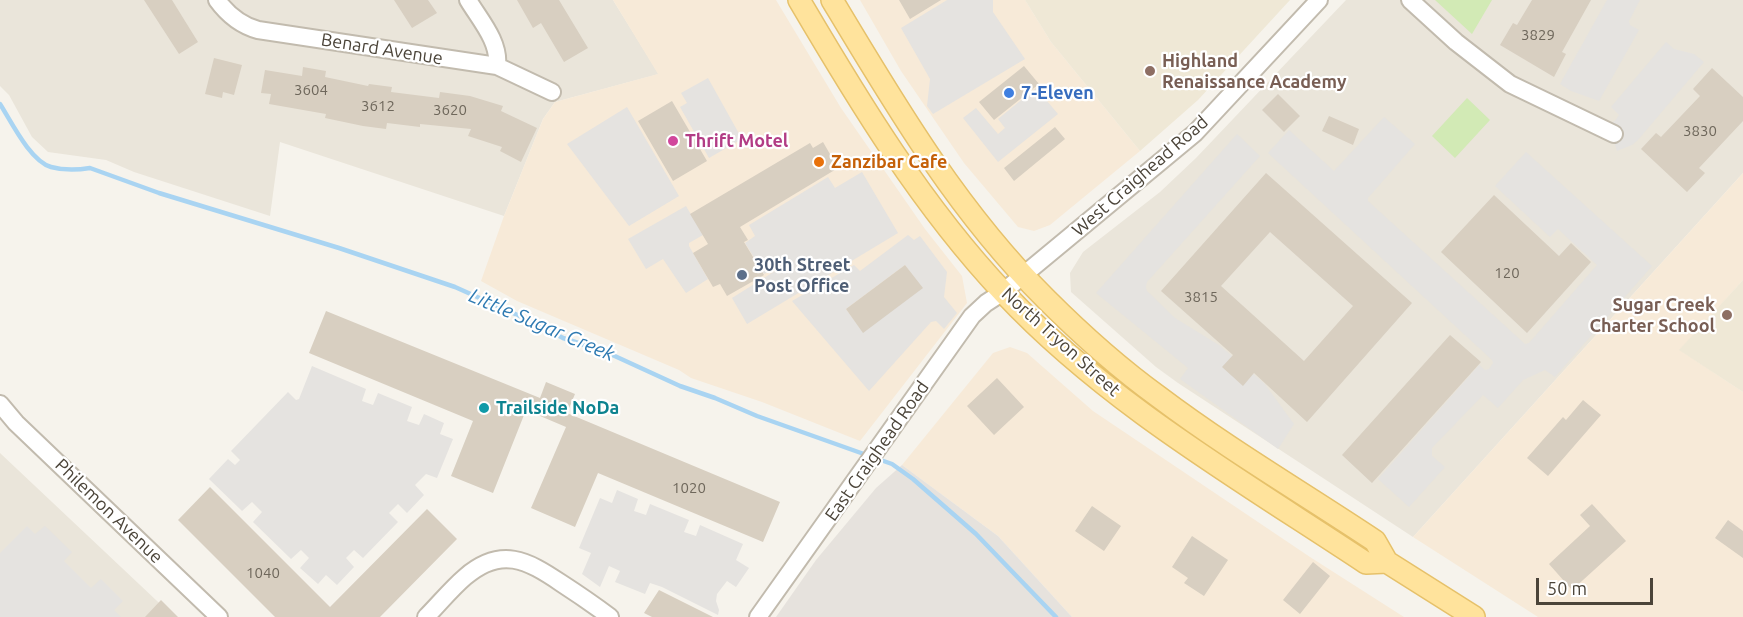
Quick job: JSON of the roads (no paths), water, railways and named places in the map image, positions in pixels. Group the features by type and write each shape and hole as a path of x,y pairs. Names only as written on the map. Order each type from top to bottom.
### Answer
{"main road":[{"name":"North Tryon Street","path":"799,0 839,68 899,161 950,230 1003,292 1045,333 1078,362 1168,431 1366,563 1387,562"},
{"name":"North Tryon Street","path":"832,0 905,122 933,162 1004,254 1044,298 1158,397 1375,541 1387,562 1474,617"}],"street":[{"name":"Benard Avenue","path":"217,0 228,15 242,25 258,30 497,66 552,92"},
{"path":"468,0 495,44 499,55 497,66"},
{"name":"West Craighead Road","path":"1003,292 1195,133 1319,0"},
{"path":"1410,0 1456,42 1510,84 1614,134"},
{"name":"East Craighead Road","path":"758,617 972,316 1003,292"},
{"name":"Philemon Avenue","path":"0,404 16,423 219,617"},
{"path":"426,617 466,576 499,559 518,560 537,567 610,617"}],"waterway":[{"name":"Little Sugar Creek","path":"0,104 29,149 43,163 51,167 90,168 159,193 339,248 455,287 563,338 606,352 680,386 892,464 913,479 976,534 1056,617"}],"place":[{"name":"Highland Renaissance Academy","path":"1150,71"},
{"name":"7-Eleven","path":"1009,93"},
{"name":"Thrift Motel","path":"673,141"},
{"name":"Zanzibar Cafe","path":"819,162"},
{"name":"30th Street Post Office","path":"742,275"},
{"name":"Sugar Creek Charter School","path":"1727,315"},
{"name":"Trailside NoDa","path":"484,408"}]}
